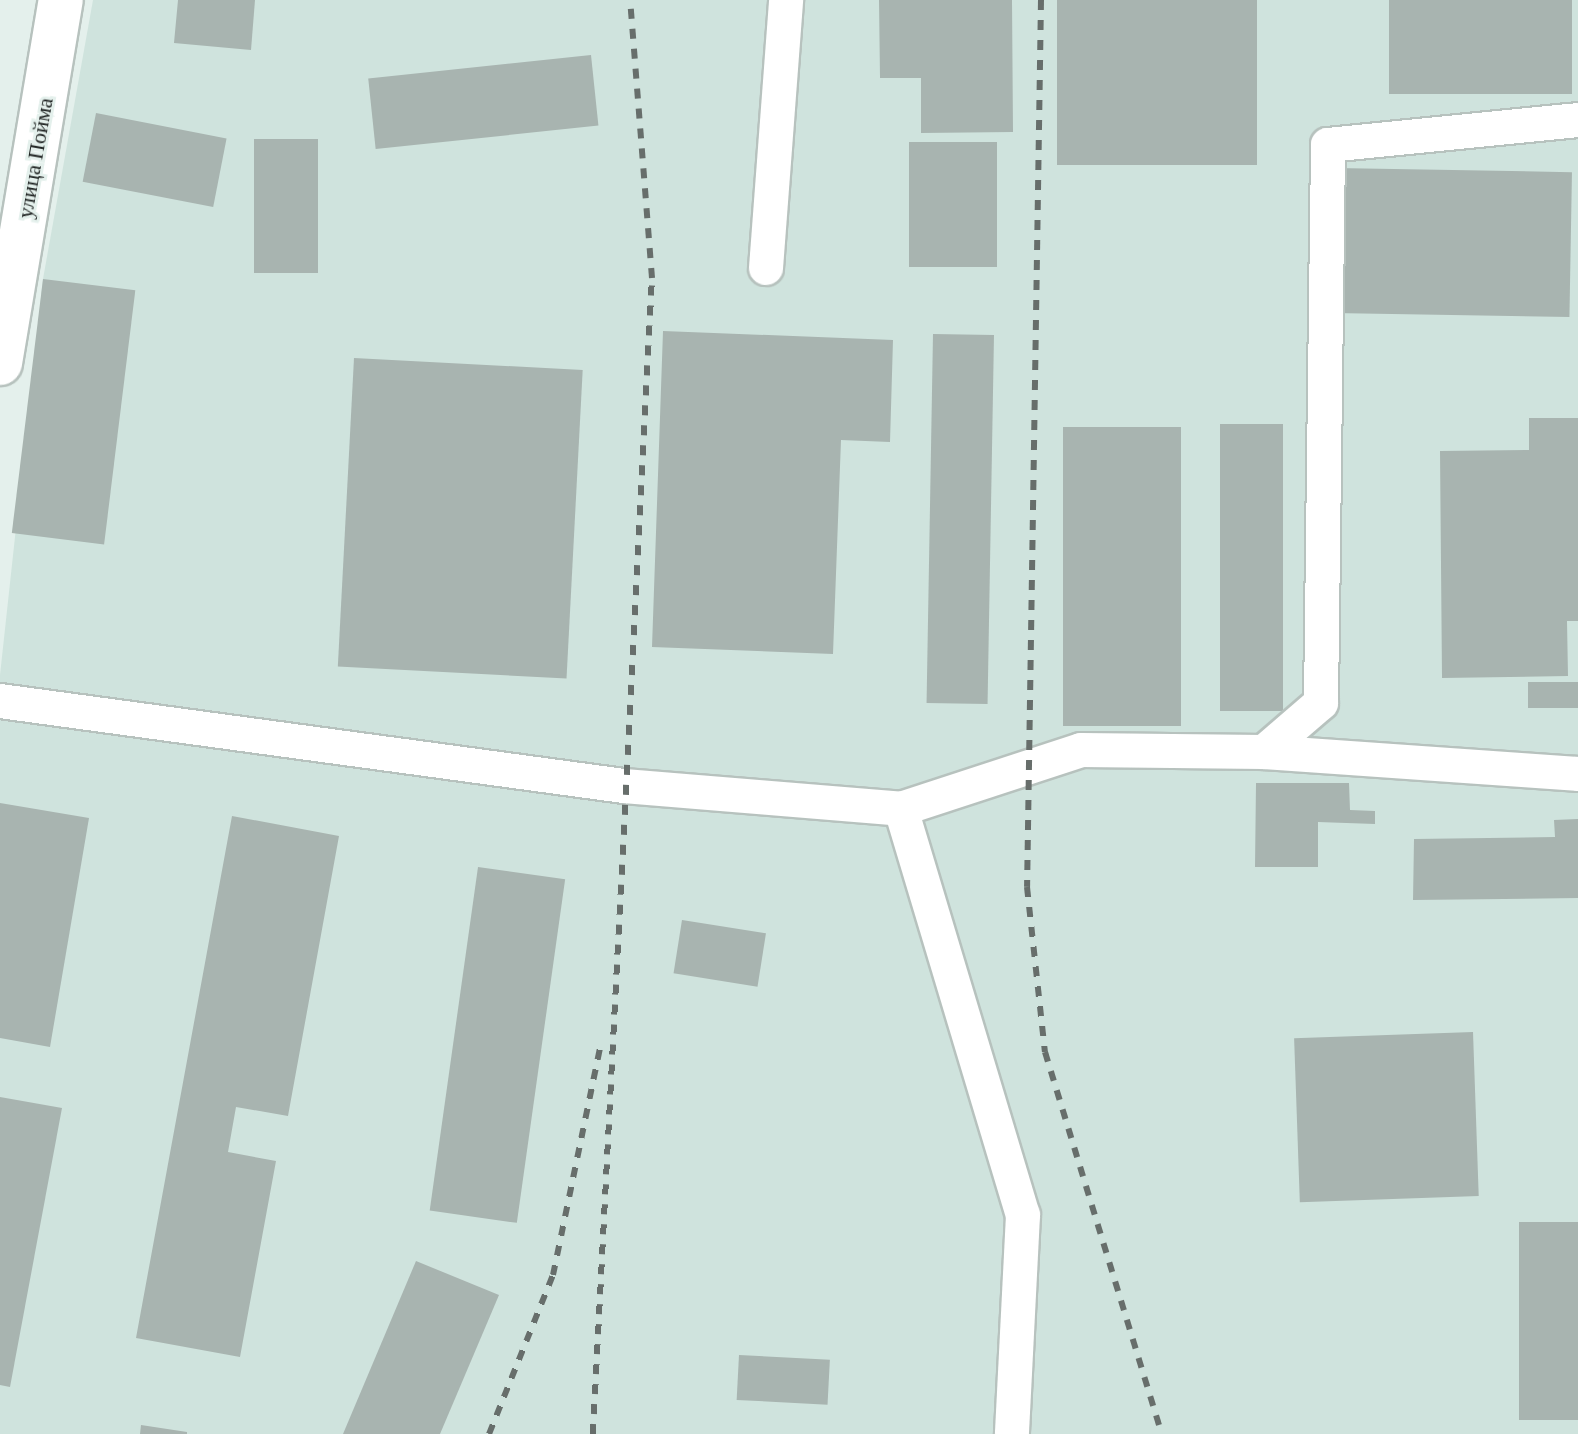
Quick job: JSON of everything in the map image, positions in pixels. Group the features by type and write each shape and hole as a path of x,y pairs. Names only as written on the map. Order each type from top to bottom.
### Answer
{"main road":[{"name":"улица Пойма","path":"0,363 61,0"}],"street":[{"path":"766,268 786,0"},
{"path":"1264,752 1321,703 1328,145 1578,120"},
{"path":"0,701 624,786 901,809 1081,750 1264,752 1578,774"},
{"path":"901,809 1023,1215 1012,1434"}],"shaded area":[{"path":"93,0 1578,0 1578,1434 0,1434 0,675 43,279"}],"building":[{"path":"178,0 255,0 251,50 174,43"},
{"path":"879,0 1012,0 1013,132 921,133 921,78 880,78"},
{"path":"1057,0 1257,0 1257,165 1057,165"},
{"path":"1389,0 1572,0 1572,94 1389,94"},
{"path":"591,55 598,126 376,149 368,78"},
{"path":"96,113 227,138 213,207 83,182"},
{"path":"254,139 318,139 318,273 254,273"},
{"path":"909,142 997,142 997,267 909,267"},
{"path":"1335,168 1572,172 1569,317 1332,313"},
{"path":"43,279 135,290 104,544 12,533"},
{"path":"663,331 893,340 890,442 841,440 833,654 652,647"},
{"path":"933,334 994,335 988,704 927,703"},
{"path":"354,358 583,370 567,679 338,667"},
{"path":"1529,418 1578,418 1578,621 1567,621 1568,676 1442,678 1440,451 1529,450"},
{"path":"1220,424 1283,424 1283,711 1220,711"},
{"path":"1063,427 1181,427 1181,726 1063,726"},
{"path":"1528,682 1578,682 1578,708 1528,708"},
{"path":"1256,783 1349,783 1350,810 1375,811 1375,824 1318,822 1318,867 1255,867"},
{"path":"0,803 89,818 50,1047 0,1038"},
{"path":"232,816 339,836 288,1116 236,1107 228,1152 276,1161 240,1357 136,1338"},
{"path":"1578,819 1578,898 1413,900 1414,839 1555,837 1554,820"},
{"path":"478,867 565,879 517,1223 430,1211"},
{"path":"682,920 766,933 758,987 674,973"},
{"path":"1473,1032 1479,1196 1300,1202 1294,1038"},
{"path":"0,1097 62,1108 10,1387 0,1385"},
{"path":"1519,1222 1578,1222 1578,1420 1519,1420"},
{"path":"416,1261 499,1295 440,1434 343,1434"},
{"path":"739,1355 830,1360 828,1405 737,1400"},
{"path":"141,1425 187,1432 187,1434 140,1434"}],"railway":[{"path":"593,1434 652,278 630,0"},
{"path":"1041,0 1027,887 1045,1052 1162,1434"},
{"path":"489,1434 553,1275 601,1043"}]}
